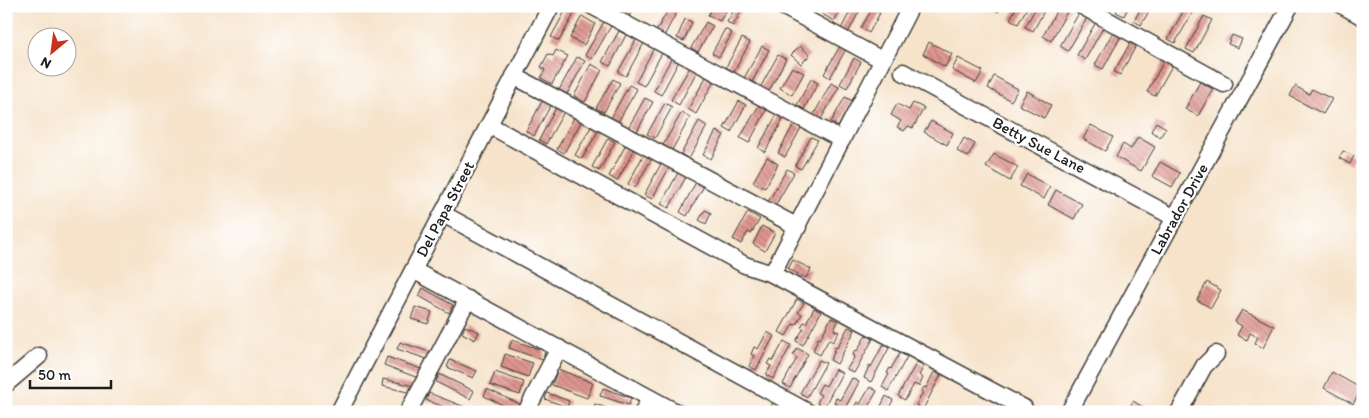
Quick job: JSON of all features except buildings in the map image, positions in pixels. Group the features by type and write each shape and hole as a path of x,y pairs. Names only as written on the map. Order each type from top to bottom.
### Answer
{"street":[{"name":"Del Papa Street","path":"338,412 551,6"},
{"path":"592,6 842,140"},
{"path":"782,6 882,60"},
{"path":"772,274 911,6"},
{"path":"1082,6 1224,84"},
{"name":"Labrador Drive","path":"1069,412 1290,6"},
{"path":"1343,6 1363,17"},
{"name":"Betty Sue Lane","path":"903,72 1174,218"},
{"path":"514,76 798,227"},
{"path":"489,125 745,265 772,274 1024,408 1025,412"},
{"path":"443,214 808,412"},
{"path":"413,270 559,348 646,405 676,412"},
{"path":"408,412 468,299"},
{"path":"526,412 559,348"},
{"path":"1179,412 1204,366 1216,354"},
{"path":"6,384 39,356"}]}
